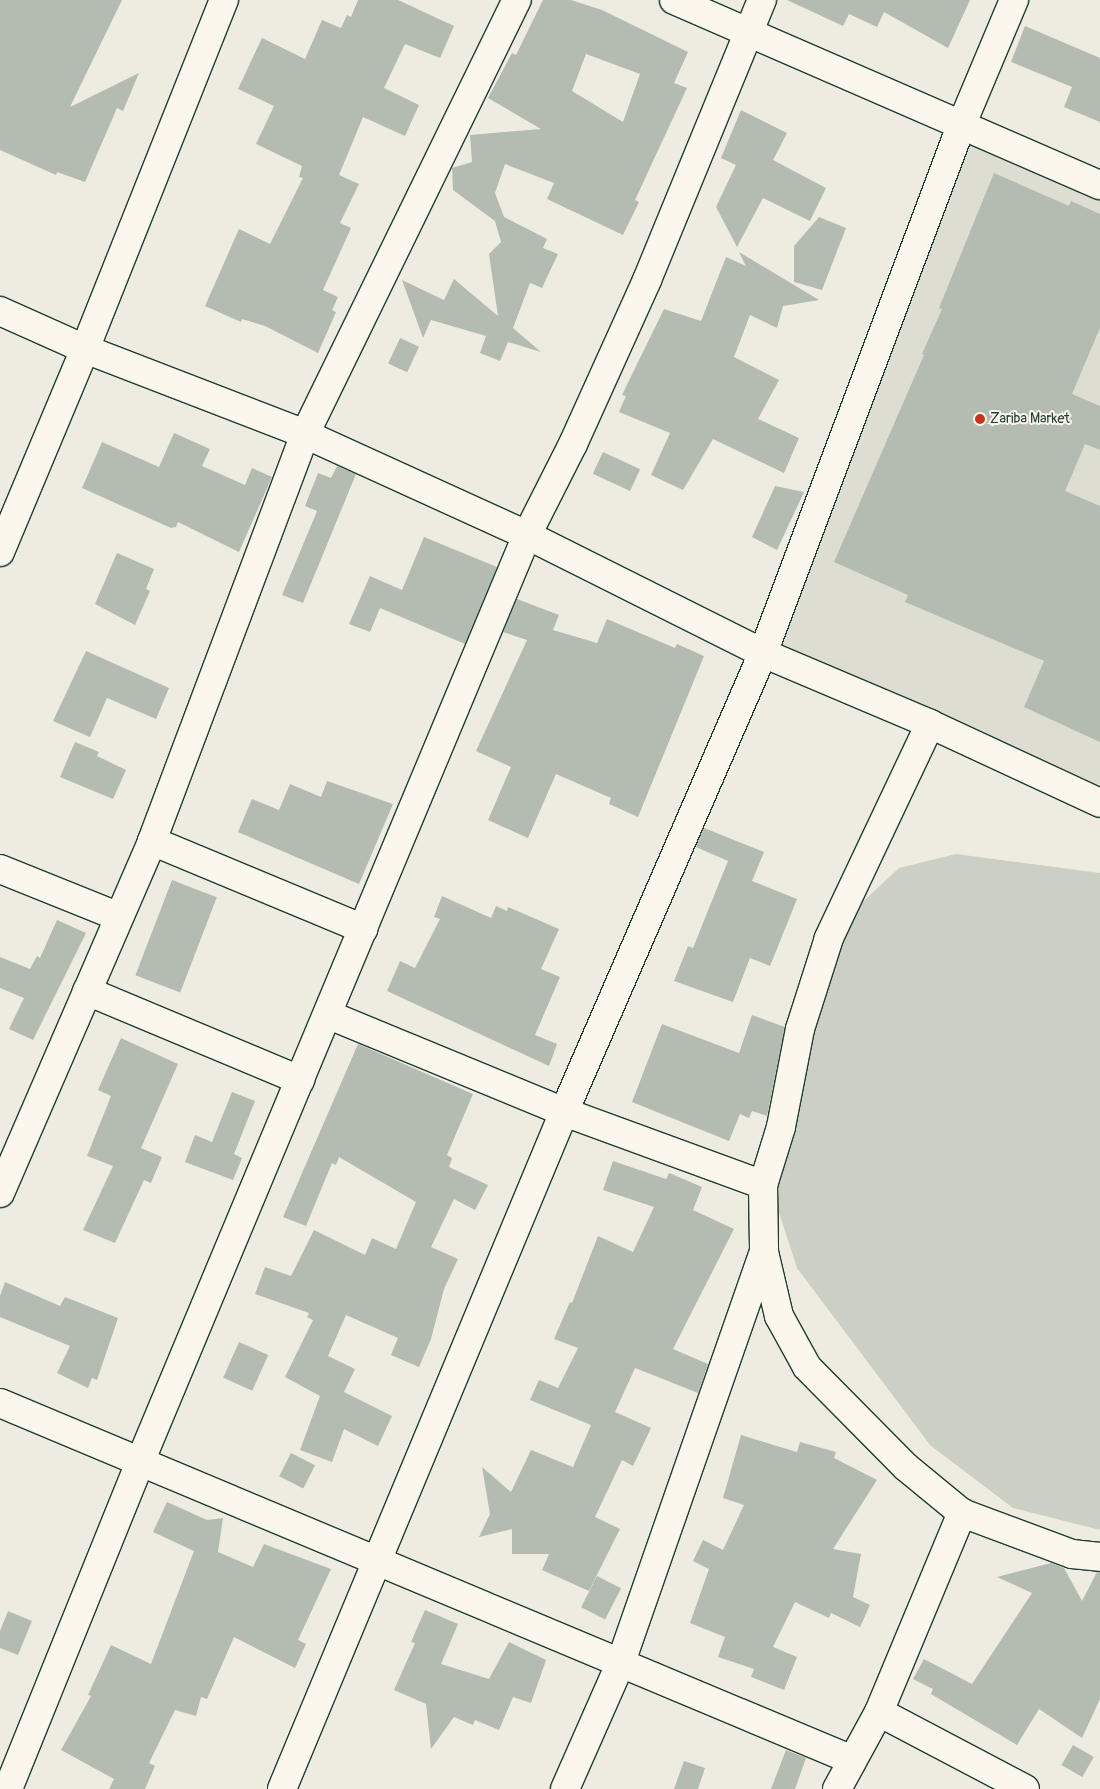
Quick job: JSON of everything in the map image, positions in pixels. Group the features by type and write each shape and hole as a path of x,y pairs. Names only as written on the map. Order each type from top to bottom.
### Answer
{"street":[{"path":"0,552 85,349 224,0"},
{"path":"0,1193 152,841 305,434 517,0"},
{"path":"674,0 1100,185"},
{"path":"8,1789 140,1462 329,1015 527,535 573,444 647,280 746,32 762,0"},
{"path":"282,1789 564,1112 763,653 961,126 1014,0"},
{"path":"0,311 85,349 305,434 527,535 763,653 930,724 1100,802"},
{"path":"930,724 829,938 800,1029 781,1128 763,1185 764,1252 779,1316 807,1367 906,1467 962,1513 1072,1554 1100,1557"},
{"path":"152,841 363,929"},
{"path":"0,869 118,916"},
{"path":"87,991 300,1080"},
{"path":"329,1015 564,1112 763,1185"},
{"path":"564,1789 621,1662 764,1252"},
{"path":"0,1403 852,1760"},
{"path":"837,1789 879,1712 962,1513"},
{"path":"879,1712 1025,1789"}],"shaded area":[{"name":"Zariba Market","path":"967,136 1100,193 1100,793 774,646"},
{"path":"956,854 1100,873 1100,1530 1013,1508 930,1445 797,1268 774,1197 803,1040 853,911 899,868"}],"building":[{"path":"0,0 122,0 70,107 139,73 123,111 117,108 85,182 57,172 56,175 0,150"},
{"path":"358,0 398,0 454,26 440,58 405,44 384,88 419,105 405,136 363,117 339,175 359,184 340,223 351,228 323,290 338,297 332,310 336,312 318,353 265,326 242,319 241,322 205,306 239,229 270,244 303,178 299,177 302,166 256,144 274,106 238,89 262,38 305,59 322,20 341,28 347,15 351,17"},
{"path":"543,0 571,0 602,10 688,52 674,83 687,88 635,200 639,202 623,235 547,199 554,183 505,164 495,193 504,217 547,239 543,248 558,254 542,288 530,283 513,328 541,352 508,342 500,361 480,353 486,336 431,320 423,338 402,280 444,300 454,279 498,316 489,254 501,242 495,221 453,190 452,168 472,162 470,135 541,129 488,98 512,53 516,55","holes":["586,54 640,74 623,122 572,91"]},
{"path":"787,0 970,0 948,48 884,12 877,27 849,14 843,26"},
{"path":"1025,26 1100,58 1100,122 1064,107 1072,87 1011,62"},
{"path":"741,110 787,133 773,160 826,188 810,221 763,198 737,247 716,207 736,165 721,158"},
{"name":"Zariba Market","path":"994,173 1069,206 1071,201 1100,214 1100,328 1072,394 1100,406 1100,450 1085,444 1065,491 1100,506 1100,742 1024,707 1044,661 905,602 908,595 834,562 924,355 922,354 942,309 939,308"},
{"path":"819,217 846,228 822,290 794,282 794,246"},
{"path":"739,252 819,300 783,306 777,328 750,315 734,357 779,380 758,419 799,438 784,473 713,439 683,490 651,475 670,433 619,412 626,396 622,395 664,309 701,321 726,257 746,266"},
{"path":"400,338 419,347 407,372 388,363"},
{"path":"174,433 210,449 202,466 245,485 252,468 272,477 239,552 178,522 176,527 171,528 82,488 102,442 159,467"},
{"path":"603,452 640,469 630,491 593,474"},
{"path":"337,466 356,474 303,603 282,595 317,511 305,506 318,473 331,478"},
{"path":"775,486 804,492 777,550 752,537"},
{"path":"424,537 497,567 465,644 380,608 370,632 349,624 370,576 402,590"},
{"path":"117,553 154,569 146,589 150,591 135,625 95,604"},
{"path":"517,599 559,615 553,630 597,643 607,619 675,648 677,644 704,656 638,817 609,804 611,798 556,774 528,838 488,820 511,767 476,751 527,640 503,632"},
{"path":"86,651 169,688 156,719 107,698 90,737 53,721"},
{"path":"75,742 99,752 97,756 126,770 113,799 60,777"},
{"path":"327,781 393,804 359,884 238,832 252,799 279,810 290,784 321,797"},
{"path":"704,828 764,852 752,881 797,899 770,966 750,958 733,1002 674,981 688,946 693,948 728,861 696,847"},
{"path":"172,880 217,897 180,992 135,975"},
{"path":"442,896 491,918 496,906 507,911 508,907 559,929 541,969 560,977 535,1035 557,1044 549,1066 387,991 400,961 415,968 440,919 434,917"},
{"path":"57,920 86,933 33,1040 9,1029 24,998 0,988 0,957 30,969 37,956 40,958"},
{"path":"752,1015 785,1027 767,1116 752,1111 749,1118 740,1114 729,1141 632,1102 662,1024 739,1053"},
{"path":"121,1038 178,1064 141,1148 162,1157 151,1183 144,1180 115,1243 83,1230 113,1166 87,1156 111,1096 98,1090"},
{"path":"358,1044 473,1094 447,1155 452,1158 449,1167 488,1185 475,1210 454,1199 431,1247 458,1259 444,1289 431,1339 419,1367 391,1355 398,1338 346,1315 328,1356 355,1369 344,1392 392,1416 378,1446 344,1429 332,1462 300,1450 320,1396 285,1377 313,1320 307,1317 309,1313 255,1294 265,1267 291,1276 314,1230 365,1255 372,1238 396,1249 416,1202 339,1157 336,1165 332,1163 306,1226 283,1217"},
{"path":"232,1092 255,1101 234,1154 242,1158 233,1180 185,1162 195,1135 212,1142"},
{"path":"613,1161 666,1179 669,1173 702,1187 693,1210 734,1229 673,1349 708,1364 698,1393 635,1368 615,1412 651,1428 633,1466 622,1460 595,1517 620,1529 589,1591 542,1570 549,1554 512,1554 512,1529 479,1537 490,1514 482,1467 511,1492 531,1450 573,1467 591,1425 530,1400 539,1380 558,1388 578,1348 554,1339 570,1302 572,1303 598,1236 633,1252 654,1207 603,1190"},
{"path":"5,1282 60,1306 65,1297 118,1318 97,1380 92,1378 88,1388 57,1373 70,1346 0,1317 0,1296"},
{"path":"239,1342 268,1355 252,1391 223,1378"},
{"path":"741,1435 797,1452 800,1442 836,1452 834,1458 877,1480 833,1549 861,1554 853,1597 870,1605 860,1627 831,1613 829,1618 795,1602 773,1647 797,1657 784,1690 751,1677 754,1669 718,1657 725,1637 690,1623 709,1569 693,1561 703,1540 723,1550 744,1505 723,1498"},
{"path":"291,1453 315,1465 303,1488 279,1476"},
{"path":"167,1502 207,1520 223,1518 218,1552 253,1567 264,1544 331,1569 298,1640 306,1644 295,1668 234,1637 207,1699 201,1697 196,1716 175,1710 149,1763 155,1766 145,1789 109,1789 114,1779 61,1750 91,1696 88,1695 111,1645 151,1664 194,1551 153,1532"},
{"path":"1051,1563 1064,1568 1082,1601 1097,1572 1100,1572 1100,1699 1082,1738 1039,1709 1017,1745 931,1694 933,1689 913,1679 924,1659 972,1684 1032,1593 997,1577"},
{"path":"597,1576 621,1588 605,1619 581,1607"},
{"path":"425,1610 458,1624 441,1664 489,1679 509,1642 546,1660 531,1703 513,1697 499,1730 475,1720 473,1725 454,1717 431,1749 426,1704 394,1690 415,1643 411,1642"},
{"path":"8,1611 32,1621 18,1655 0,1648 0,1631"},
{"path":"1073,1745 1094,1757 1082,1777 1062,1765"},
{"path":"786,1750 806,1758 795,1789 771,1789"},
{"path":"684,1761 705,1768 698,1789 674,1789"}],"place":[{"name":"Zariba Market","path":"980,419"}]}
